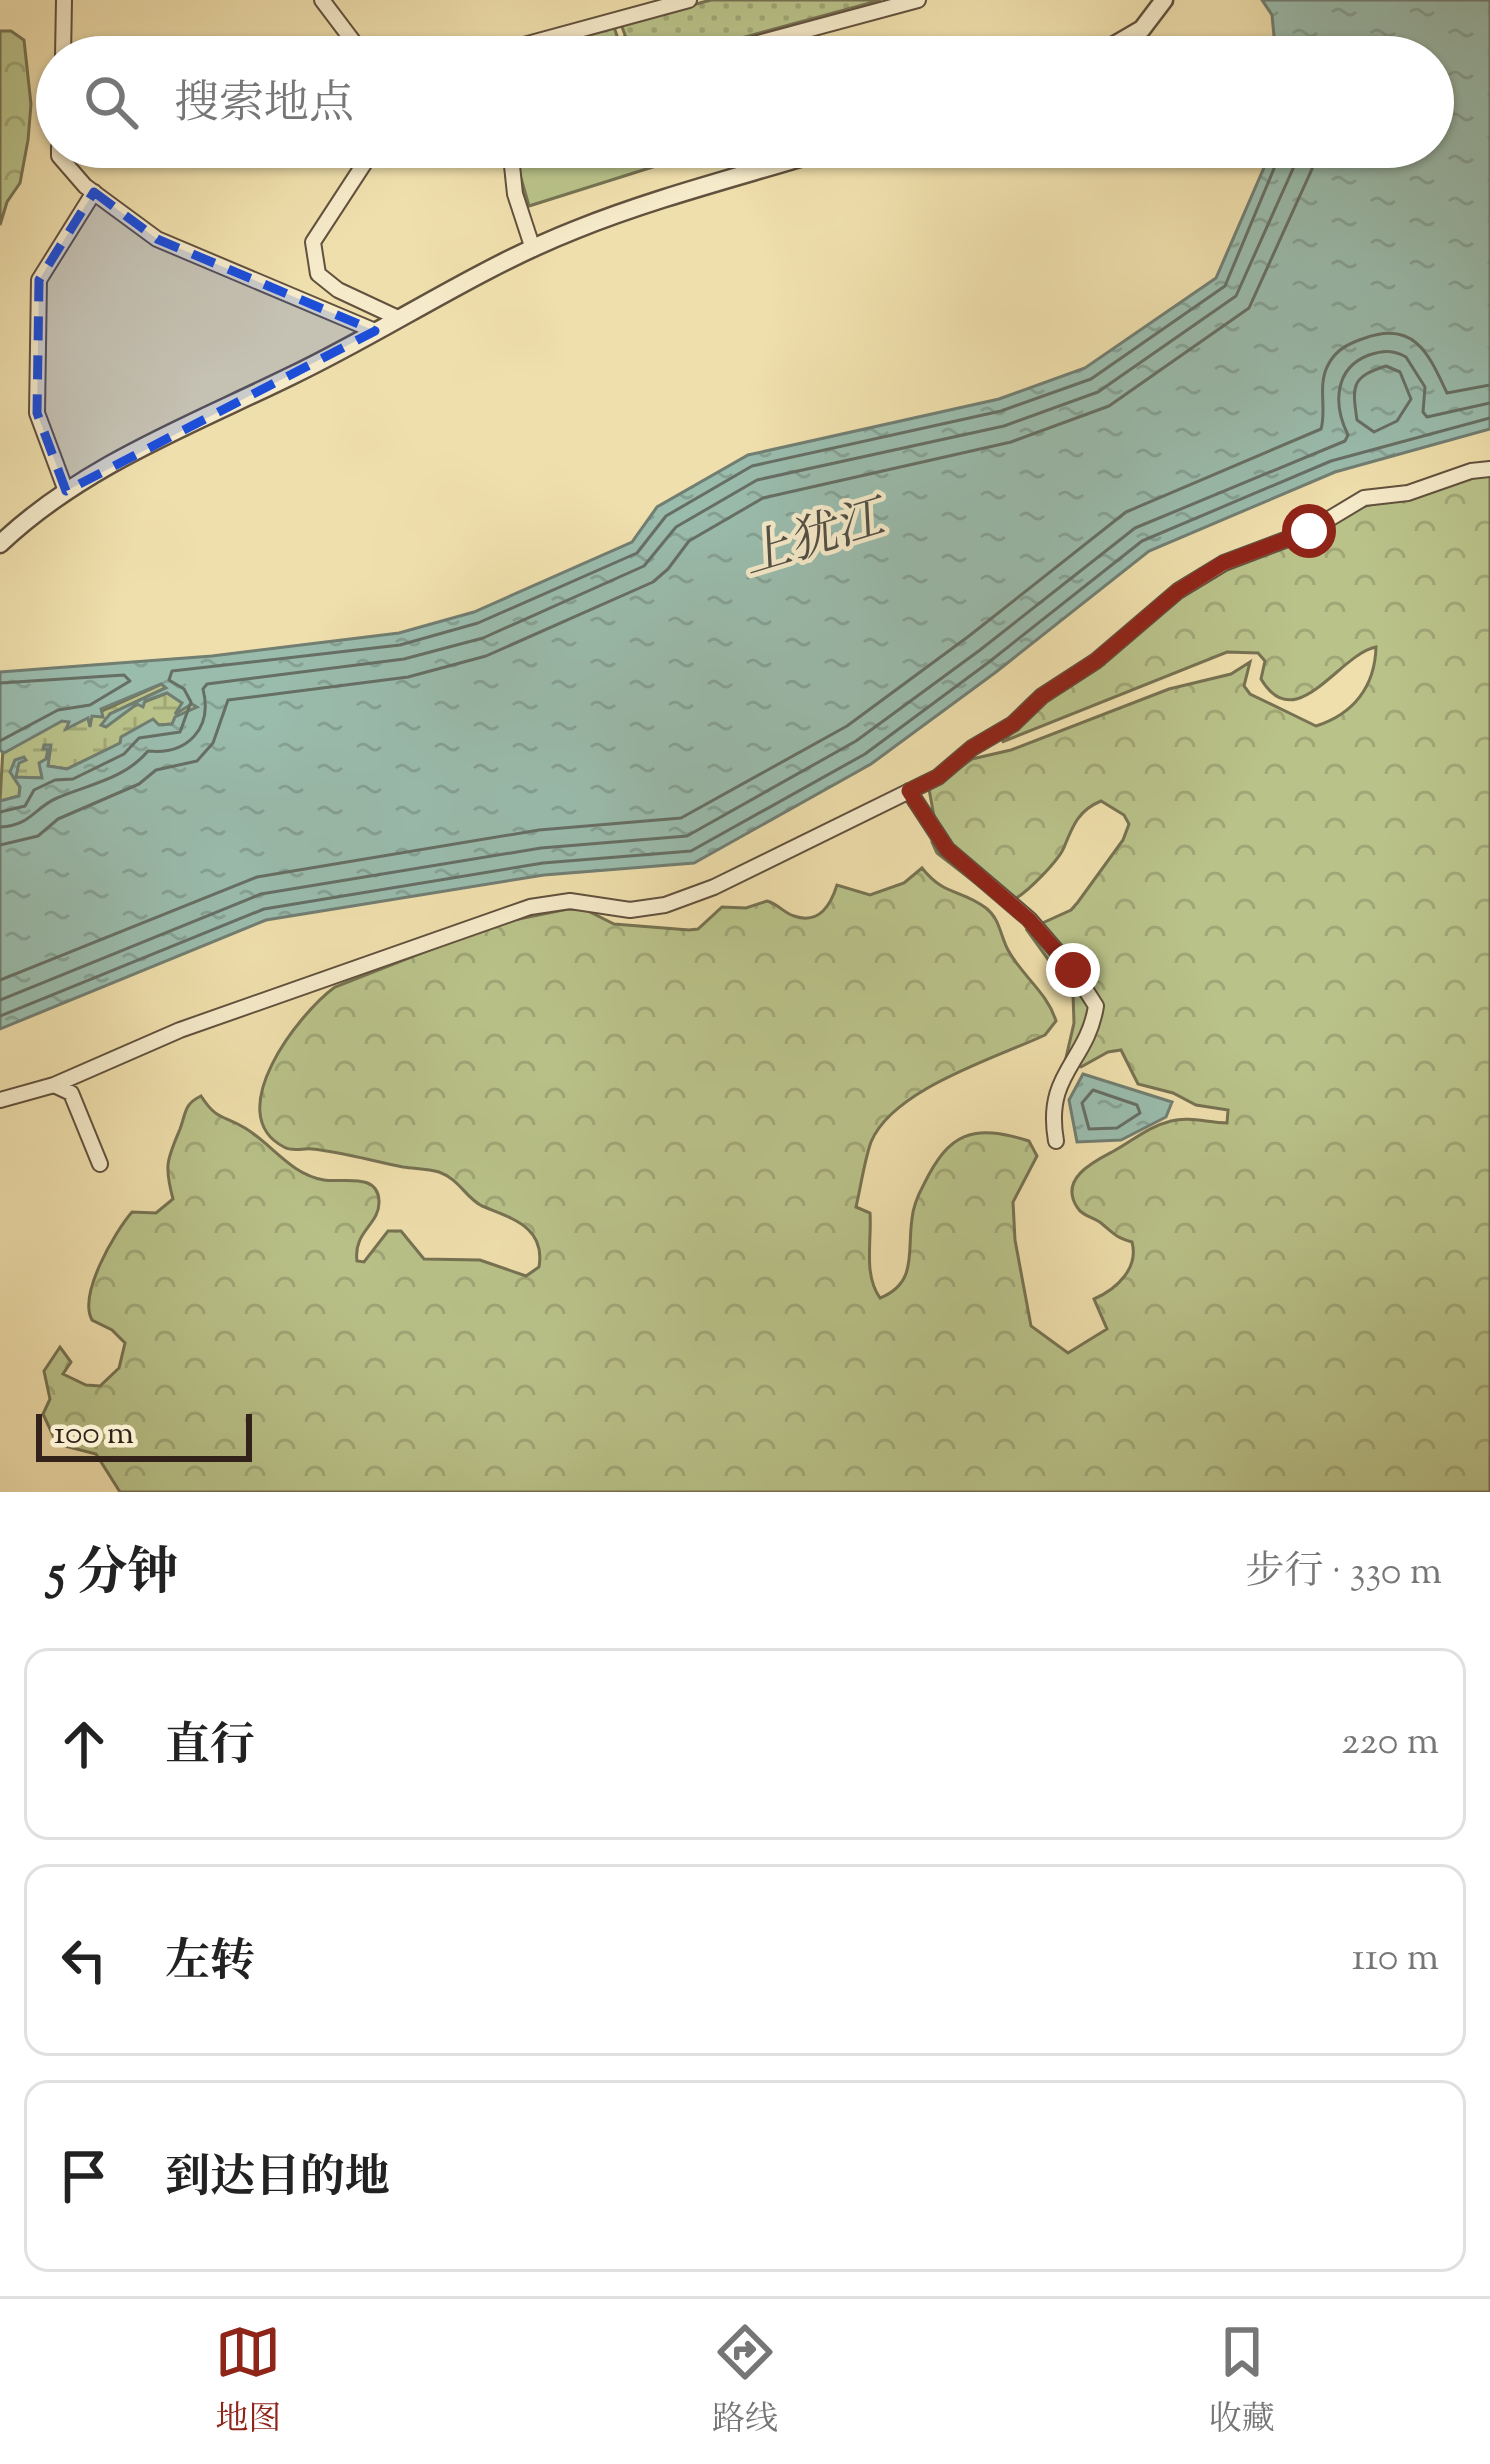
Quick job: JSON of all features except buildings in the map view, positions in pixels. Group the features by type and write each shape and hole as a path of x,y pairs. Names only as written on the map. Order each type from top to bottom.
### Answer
{"street":[{"path":"63,36 64,0"},
{"path":"322,0 349,36"},
{"path":"556,36 689,0"},
{"path":"784,36 918,0"},
{"path":"1130,36 1142,29 1164,0"},
{"path":"71,168 94,192 158,239 376,331"},
{"path":"362,168 314,242 318,274 338,290 398,318"},
{"path":"512,168 532,249"},
{"path":"0,544 46,502 129,454 297,374 532,249 576,229 769,168"},
{"path":"66,490 37,413 39,280 94,192"},
{"path":"0,1100 54,1085 180,1030 530,907 570,902 630,910 665,905 714,887 938,777 972,748 1013,724 1042,696 1096,661 1178,591 1223,563 1309,531 1364,498 1408,493 1490,469"},
{"path":"909,791 947,849 1029,920 1073,970 1096,1006 1093,1024 1057,1086 1052,1113 1056,1141"},
{"path":"54,1085 71,1093 100,1164"}],"path":[{"path":"618,19 623,36"}],"highlighted area":[{"path":"94,192 157,239 375,331 297,374 66,491 37,413 39,280"}],"green space":[{"path":"711,0 881,0 748,36 625,36 621,24"},
{"path":"614,27 617,36 582,36"},
{"path":"0,31 11,31 24,40 31,104 20,183 0,225"},
{"path":"518,168 650,168 529,206"},
{"path":"1490,473 1490,1492 120,1492 96,1454 57,1444 43,1414 50,1399 44,1371 60,1347 71,1362 63,1374 86,1385 100,1386 119,1368 125,1343 92,1320 94,1280 132,1212 156,1213 173,1199 170,1156 186,1110 201,1096 216,1114 255,1135 301,1172 373,1186 378,1209 359,1242 357,1261 364,1262 388,1231 401,1231 424,1259 480,1260 526,1276 539,1267 537,1242 524,1226 476,1203 446,1175 335,1152 294,1150 266,1132 260,1112 272,1064 303,1018 335,987 495,924 568,909 586,910 614,924 689,930 698,929 722,907 746,908 767,901 794,916 811,918 828,906 837,885 870,895 904,883 922,868 938,883 991,912 1008,950 1047,1001 1056,1021 1045,1035 923,1091 883,1123 871,1142 856,1207 870,1213 870,1268 875,1289 880,1298 906,1275 915,1205 943,1153 964,1137 992,1133 1029,1141 1037,1156 1013,1202 1031,1326 1068,1353 1107,1329 1094,1299 1111,1290 1129,1269 1132,1242 1079,1210 1073,1197 1075,1180 1096,1161 1155,1127 1185,1119 1227,1123 1228,1110 1196,1105 1138,1084 1121,1050 1081,1067 1065,1062 1074,1023 1073,994 1027,930 1071,910 1078,902 1123,840 1129,824 1124,815 1101,801 1087,809 1049,868 1011,901 982,888 937,853 929,789 972,759 1011,750 1169,689 1231,674 1250,662 1244,686 1250,694 1316,726 1329,721 1351,706 1367,686 1376,647 1318,688 1289,700 1274,695 1261,679 1265,661 1258,653 1227,652 1002,742 1052,696 1184,594 1239,561 1309,540 1358,508"},
{"path":"162,684 167,687 110,714 103,726 126,709 167,693 198,707 172,724 159,725 67,769 47,766 49,748 43,778 14,778 19,796 0,801 3,748 62,721 88,717 90,726 91,716"}],"water":[{"name":"上犹江","path":"1262,0 1490,0 1490,429 1335,472 1149,551 871,764 694,863 544,875 266,920 0,1029 0,801 19,796 20,787 10,772 15,760 26,760 19,763 16,777 42,778 39,763 46,759 48,749 44,745 51,745 48,766 67,769 120,743 121,737 153,719 159,725 172,724 175,717 197,707 192,704 175,714 182,703 167,693 145,701 143,707 137,704 106,727 101,725 110,714 166,688 161,684 101,709 103,717 92,716 90,727 88,718 66,729 69,722 62,721 4,753 0,750 0,672 212,656 399,633 474,612 632,542 657,507 748,455 999,399 1085,368 1216,278 1264,168 1454,168 1454,36 1274,36 1272,15"},
{"path":"1083,1074 1172,1102 1166,1117 1121,1140 1077,1142 1069,1100"}],"route":[{"path":"1073,970 1029,920 947,849 909,791 938,777 972,748 1013,724 1042,696 1096,661 1178,591 1223,563 1309,531"}]}
